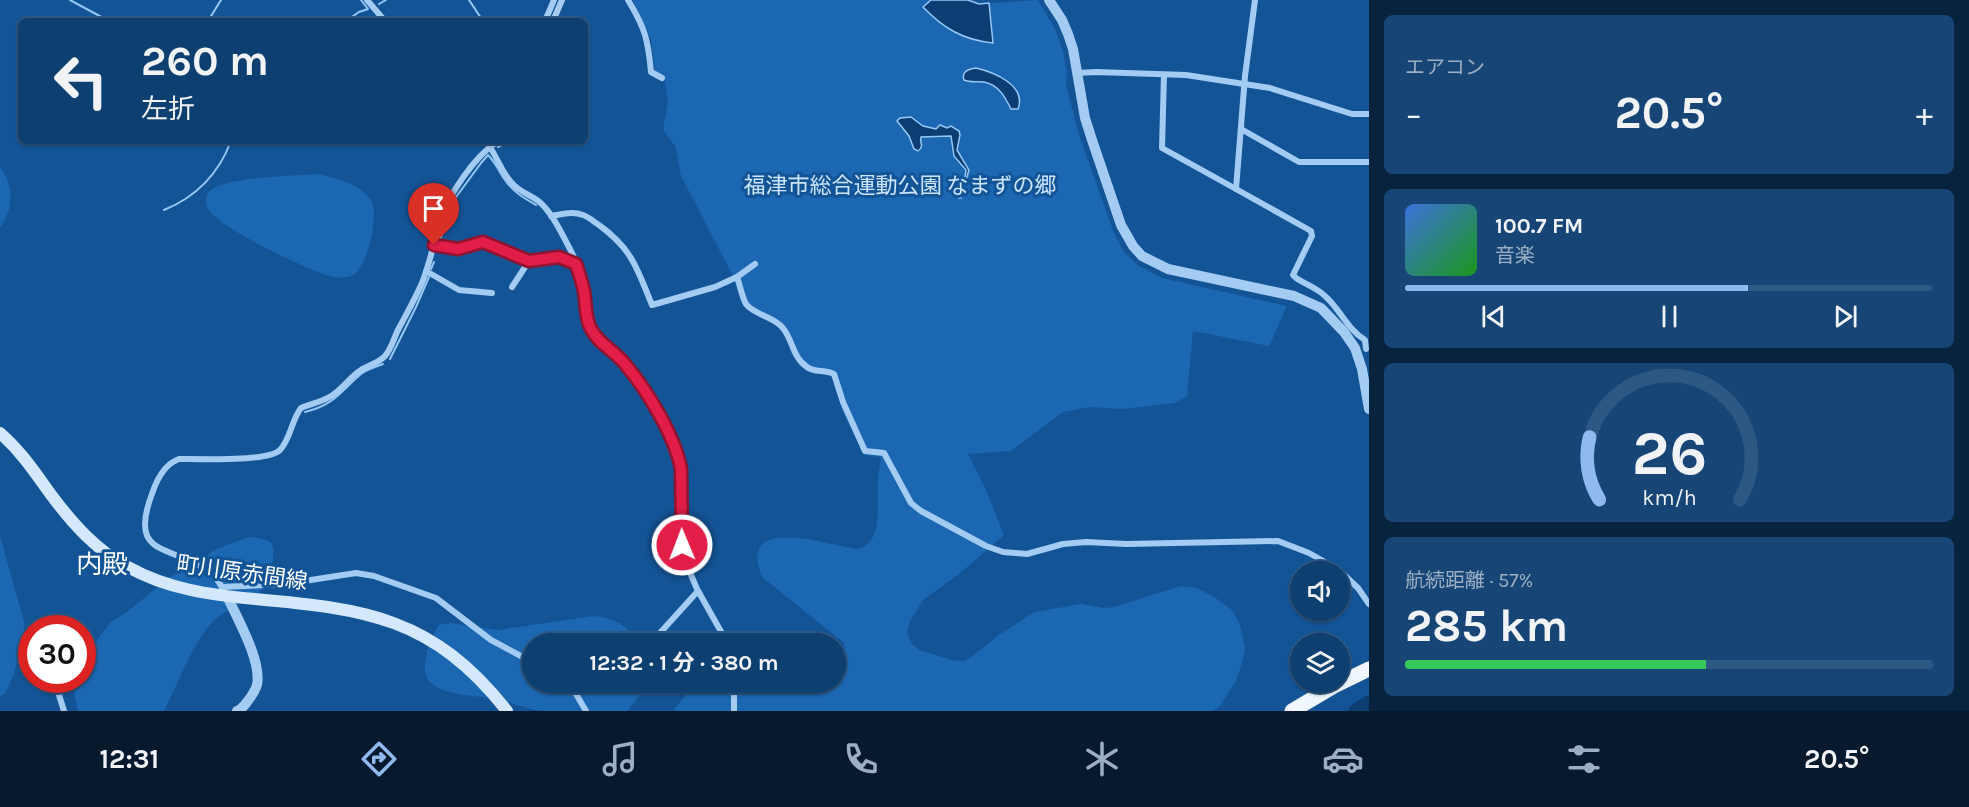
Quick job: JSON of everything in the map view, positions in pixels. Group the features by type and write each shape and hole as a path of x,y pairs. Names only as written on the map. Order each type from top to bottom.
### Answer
{"main road":[{"name":"町川原赤間線","path":"0,433 29,464 68,517 92,542 128,568 165,584 335,607 394,622 428,639 455,657 475,674 507,711"},
{"path":"1292,711 1334,686 1369,669"}],"street":[{"path":"367,0 383,18"},
{"path":"546,18 554,0"},
{"path":"554,18 562,0"},
{"path":"628,0 647,38 651,72 662,78"},
{"path":"1050,0 1068,34 1085,118 1121,225 1126,236 1142,256 1168,269 1309,301 1331,316 1363,349"},
{"path":"1236,189 1255,0"},
{"path":"1077,73 1186,75 1270,88 1352,114 1369,114"},
{"path":"1164,75 1162,148 1311,231 1312,236 1293,275 1324,294 1348,326 1365,339 1362,369 1369,409"},
{"path":"1241,129 1299,162 1369,162"},
{"path":"237,711 242,709 252,696 257,685 256,669 247,638 224,592 212,573 162,550 147,536 144,525 148,504 162,473 168,465 179,459 258,458 278,453 284,446 301,408 319,403 333,395 360,370 379,361 387,354 412,306 426,271 449,199 471,167 494,144"},
{"path":"495,144 509,180 518,189 537,200 551,216 571,250 584,288 585,308 591,328 596,336 624,362 657,410 679,459 681,469 683,556 687,570 722,633"},
{"path":"551,216 565,213 584,215 611,234 624,247 638,270 652,305 715,287 737,277 755,264"},
{"path":"434,245 458,249 483,242 529,261 559,257 576,264"},
{"path":"512,287 529,261"},
{"path":"426,271 459,290 492,293"},
{"path":"737,277 746,304 783,327 800,361 807,368 829,371 834,374 843,402 865,451 884,453 910,503 986,546 1003,552 1027,554 1063,544 1086,542 1126,544 1278,541 1309,553 1339,570 1359,588 1369,604"},
{"path":"224,592 356,573 374,576 436,598 491,640 522,657"},
{"path":"660,633 698,591"},
{"path":"59,693 64,711"},
{"path":"576,693 586,711"},
{"path":"734,693 734,711"}],"green space":[{"name":"福津市総合運動公園 なまずの郷","path":"633,0 968,0 979,4 1038,0 1055,29 1063,51 1067,74 1066,85 1079,135 1114,233 1124,252 1139,266 1162,278 1287,306 1269,346 1193,331 1187,396 1174,403 1122,409 1090,407 1063,412 1011,451 968,454 986,490 1004,535 959,574 923,600 910,621 907,633 912,644 919,650 952,660 964,661 1035,612 1081,604 1104,608 1114,607 1181,586 1196,588 1213,596 1232,610 1240,624 1245,649 1236,681 1219,707 1213,711 673,711 687,693 846,693 846,633 832,633 762,577 757,557 762,545 773,539 808,539 858,549 867,545 876,530 881,457 864,455 842,410 832,376 807,371 799,365 791,353 786,336 779,327 746,309 741,302 733,276 681,176 676,148 663,129 668,103 664,76 655,71 651,40"},
{"path":"0,167 10,189 10,205 0,228"},
{"path":"315,174 353,185 371,200 374,217 371,241 363,263 352,276 342,278 322,274 286,258 226,225 207,207 206,200 211,190 231,182"},
{"path":"0,536 22,615 18,615 18,656 14,674 5,694 0,696"},
{"path":"249,537 261,538 271,543 273,547 271,568 260,591 225,612 207,628 189,658 164,711 78,711 75,693 96,693 96,642 110,623 170,577 219,548"},
{"path":"594,616 620,624 631,633 522,633 522,693 640,693 638,697 627,711 544,711 499,700 452,693 429,681 426,676 425,661 439,625 450,623 498,630"}],"shaded area":[{"path":"931,0 968,0 979,4 989,3 993,43 963,36 946,27 923,7"},
{"path":"976,68 1007,81 1018,93 1018,109 1011,109 1004,96 994,86 984,82 964,80 963,75 966,71"},
{"path":"911,117 923,126 936,129 940,125 947,128 951,126 959,131 957,150 969,170 966,180 960,187 961,198 959,198 958,190 951,189 963,180 966,170 954,156 951,136 921,137 921,147 918,151 914,149 909,136 897,121 900,118"}],"waterway":[{"path":"70,0 103,18"},
{"path":"210,18 221,0"},
{"path":"350,18 368,9 361,0"},
{"path":"379,4 386,0"},
{"path":"469,0 481,18"},
{"path":"164,210 176,205 205,183 220,163 230,144"},
{"path":"498,147 504,144"},
{"path":"439,244 451,204 488,155 512,188 536,205"},
{"path":"431,269 434,262"},
{"path":"390,359 429,277"},
{"path":"305,412 330,402 363,372 383,364"},
{"path":"1356,711 1369,703"}],"district":[{"name":"内殿","path":"102,564"}],"route":[{"path":"434,245 458,249 483,242 529,261 559,257 576,264 584,288 585,308 591,328 596,336 624,362 644,388 657,410 679,459 682,545"}]}
